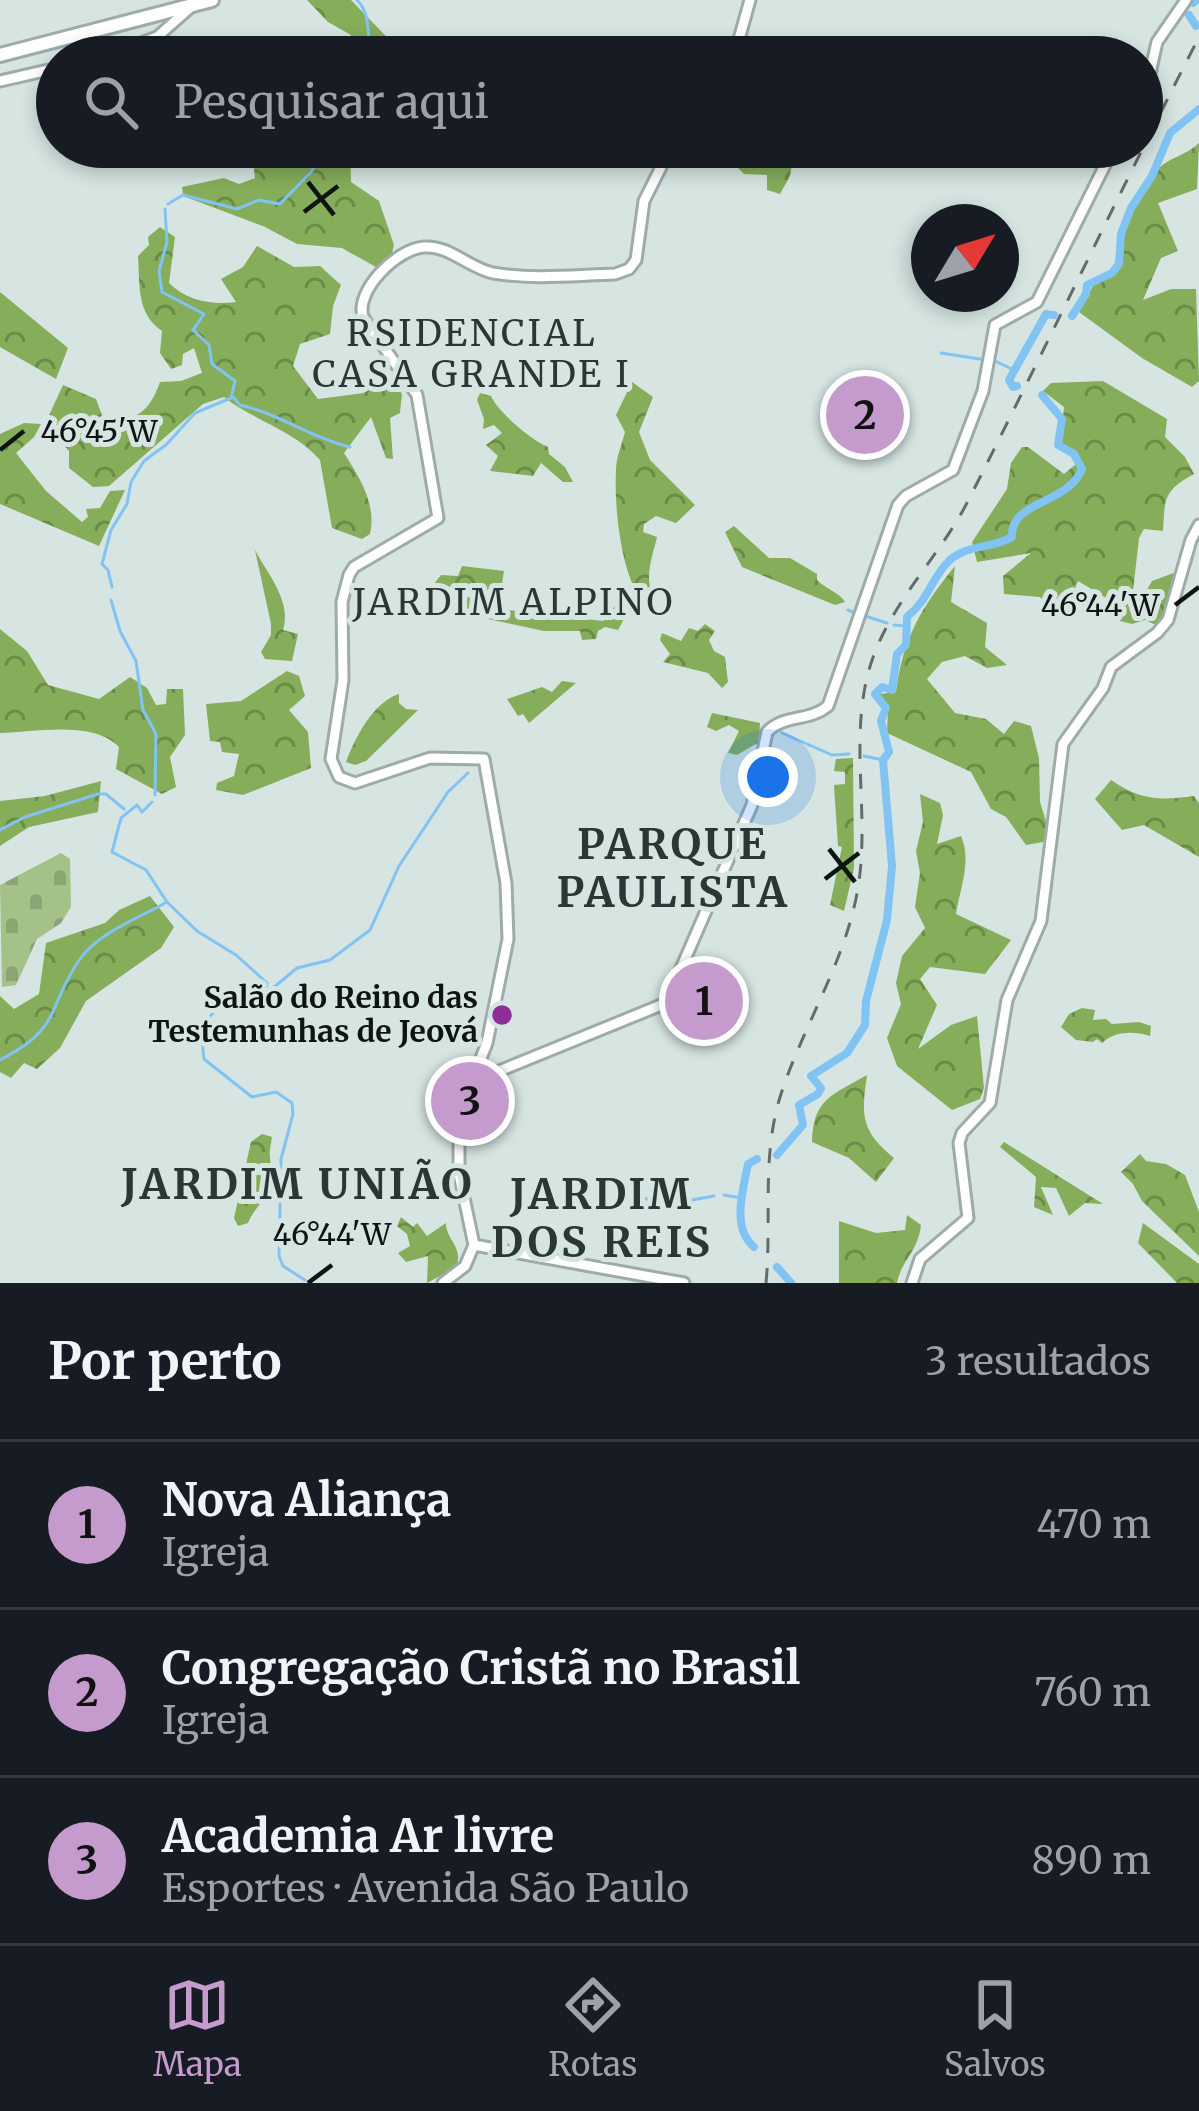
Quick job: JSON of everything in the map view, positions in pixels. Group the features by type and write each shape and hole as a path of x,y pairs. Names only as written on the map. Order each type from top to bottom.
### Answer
{"main road":[{"path":"77,36 212,0"},
{"path":"740,36 750,0"},
{"path":"1162,36 1182,4"},
{"path":"151,36 191,7"},
{"path":"158,16 162,31"},
{"path":"1163,37 1165,31"},
{"path":"0,55 36,46"},
{"path":"0,81 36,73"},
{"path":"443,1283 465,1266 474,1245 457,1160 461,1114 480,1067 508,939 506,883 485,760 426,758 356,783 341,779 331,759 343,680 346,582 354,567 438,518 417,395 363,317 360,303 364,293 406,252 423,247 504,274 615,274 628,269 639,254 644,201 660,168"},
{"path":"471,1087 492,1074 649,1012 670,997 752,805 766,732 783,720 822,712 832,700 898,505 953,470 983,391 992,331 1003,317 1039,300 1104,168"},
{"path":"912,1283 920,1258 967,1222 958,1144 962,1133 988,1108 1007,1000 1041,921 1063,744 1103,688 1111,667 1168,620 1199,525"},
{"path":"480,1067 492,1074"},
{"path":"474,1245 683,1283"}],"green space":[{"path":"307,0 351,0 386,36 351,36 328,22"},
{"path":"1199,143 1197,189 1158,203 1178,251 1161,258 1143,300 1171,289 1196,289 1199,381 1192,387 1079,312 1096,280 1112,272 1130,217 1150,178 1163,164"},
{"path":"254,168 351,168 351,182 379,201 394,245 391,257 376,267 342,248 297,244 183,196 182,187 224,178 239,184 255,178"},
{"path":"738,168 791,168 780,194 767,190 767,175 744,174"},
{"path":"160,227 175,237 169,283 192,298 236,302 221,279 243,267 257,246 294,267 320,266 341,285 330,334 300,344 293,366 318,399 364,393 378,370 388,374 402,394 400,413 390,418 393,459 386,458 371,417 344,453 369,502 370,534 362,539 332,528 320,460 298,441 224,397 203,404 109,486 93,487 69,468 69,451 45,424 63,385 96,399 106,426 140,413 160,382 202,373 194,348 183,354 182,365 171,369 160,353 162,331 144,307 138,256"},
{"path":"0,292 68,348 56,379 0,347"},
{"path":"1103,381 1167,419 1165,437 1194,474 1167,498 1163,531 1144,529 1139,538 1132,600 1141,600 1152,581 1179,571 1156,625 1145,620 1120,621 1116,604 1078,581 1068,605 1051,611 1040,597 1004,594 1003,576 1031,553 977,562 972,542 1007,489 1011,463 1022,447 1064,474 1081,460 1060,443 1064,407 1043,391 1051,383"},
{"path":"632,382 653,397 639,432 650,460 695,505 676,523 656,516 644,524 643,532 657,537 650,568 655,600 650,611 626,565 616,504 616,465 625,432 616,415"},
{"path":"480,393 491,396 516,425 548,447 573,482 563,482 541,463 533,476 490,471 498,456 486,445 502,433 494,425 483,429"},
{"path":"24,423 41,424 16,453 46,491 82,522 88,517 86,509 100,508 110,491 125,490 99,546 0,504 0,434"},
{"path":"734,526 769,558 790,558 817,574 817,580 845,602 835,605 742,567 725,532"},
{"path":"255,550 282,599 283,630 298,634 292,661 265,659 261,652 271,635 271,624"},
{"path":"462,566 504,571 500,596 434,584 441,575 458,576"},
{"path":"955,566 951,602 987,623 985,647 1007,665 987,668 965,656 942,662 927,679 955,713 986,719 1004,734 1014,721 1031,726 1039,758 1040,802 1049,831 1043,842 1026,845 1006,817 991,809 971,772 887,733 888,707 880,694 896,692 915,624"},
{"path":"450,595 482,599 486,606 500,609 603,621 618,602 625,617 618,630 605,627 596,639 582,640 580,631 544,631 447,610"},
{"path":"705,624 715,631 709,640 714,651 725,657 728,682 722,688 708,673 663,662 670,654 660,640 662,633 681,641 689,628 698,631"},
{"path":"0,629 27,651 48,685 99,699 130,677 147,688 156,705 166,704 167,689 183,689 185,735 170,757 176,787 162,794 116,769 119,747 94,733 0,733"},
{"path":"287,671 299,676 305,696 289,710 308,732 311,768 243,795 216,790 217,783 234,776 239,754 222,752 220,742 210,741 206,704 241,701"},
{"path":"562,681 576,683 529,723 507,699 542,687 552,692"},
{"path":"399,694 399,703 406,709 418,710 366,761 346,762 373,713"},
{"path":"712,713 760,723 759,742 737,755 728,753 739,731 729,725 716,731 707,727"},
{"path":"853,758 854,868 844,911 830,905 842,847 838,846 834,785 845,784 845,772 834,771 836,759"},
{"path":"1111,780 1151,797 1194,796 1199,803 1199,857 1144,825 1122,830 1095,799"},
{"path":"101,781 98,812 29,827 0,846 0,801 45,796"},
{"path":"920,794 940,803 943,815 937,844 961,836 964,845 956,914 1011,940 985,974 930,967 920,979 937,1005 918,1049 951,1025 977,1016 984,1088 980,1099 952,1110 897,1066 887,1038 901,1004 896,983 902,956 925,928 915,907 920,873 916,851 923,822"},
{"path":"61,853 70,859 71,907 61,923 37,939 16,985 2,987 0,885"},
{"path":"150,896 174,927 161,948 86,1001 60,1048 37,1069 24,1063 11,1078 0,1072 0,996 14,1009 39,994 46,943 105,923 119,910"},
{"path":"1082,1008 1095,1010 1093,1020 1151,1026 1150,1036 1124,1033 1102,1043 1076,1040 1061,1027 1069,1014"},
{"path":"867,1075 866,1122 894,1158 876,1182 849,1158 812,1142 821,1107"},
{"path":"262,1134 272,1137 274,1178 248,1223 238,1226 234,1218 251,1142"},
{"path":"1004,1142 1103,1204 1085,1203 1069,1216 1056,1188 1041,1187 1053,1215 1034,1207 1036,1177 1000,1147"},
{"path":"1140,1154 1146,1161 1166,1164 1185,1175 1199,1212 1199,1256 1142,1201 1121,1172"},
{"path":"907,1215 921,1225 897,1283 839,1283 839,1221 876,1233 905,1230"},
{"path":"401,1217 413,1227 417,1223 427,1236 446,1223 458,1254 456,1267 427,1283 428,1256 406,1262 398,1253 410,1246 407,1234 397,1226"},
{"path":"1143,1223 1199,1264 1199,1283 1177,1283 1138,1243"}],"waterway":[{"path":"357,0 369,36"},
{"path":"1193,3 1196,0"},
{"path":"1189,15 1196,26"},
{"path":"1163,150 1170,133 1199,109"},
{"path":"168,204 183,195 237,209 259,200 280,204 313,168"},
{"path":"1072,316 1087,285 1112,273 1119,264 1121,234 1155,168"},
{"path":"112,587 102,564 131,482 144,461 195,413 231,398 235,381 212,364 209,345 193,330 204,314 162,292 159,271 167,242 165,209"},
{"path":"1017,386 1009,380 1046,314 1054,315"},
{"path":"941,353 986,360"},
{"path":"995,361 1014,370"},
{"path":"777,1155 803,1125 799,1105 821,1088 811,1076 847,1053 865,1025 866,1001 887,920 892,866 883,760 889,752 881,721 886,708 875,694 882,687 892,690 897,654 906,645 907,617 955,556 1012,537 1020,516 1065,490 1082,469 1074,454 1058,445 1062,419 1042,395"},
{"path":"233,397 240,405 350,447"},
{"path":"111,600 136,661 143,710 156,734 155,795"},
{"path":"848,610 855,613"},
{"path":"862,615 887,623"},
{"path":"894,625 905,626"},
{"path":"782,733 832,755 849,754"},
{"path":"864,756 883,760"},
{"path":"267,993 297,968 330,960 370,930 399,866 448,792 468,773"},
{"path":"0,830 98,794 106,794 124,809"},
{"path":"152,802 142,812 137,805 121,818 112,852 146,870 167,902 197,931 236,955 267,983 266,993 225,1004 209,1018 204,1029 204,1059 252,1097 276,1092 292,1103 281,1159 279,1256 283,1266 305,1280"},
{"path":"0,1060 44,1027 88,950 167,902"},
{"path":"754,1247 743,1229 740,1208 748,1164 757,1159"},
{"path":"724,1195 742,1198"},
{"path":"624,1197 681,1202 714,1196"},
{"path":"777,1267 791,1283"}],"railway":[{"path":"1163,109 1199,37"},
{"path":"766,1283 775,1117 846,936 859,881 860,734 867,676 897,609 968,501 1134,168"}],"place":[{"name":"Congregação Cristã no Brasil","path":"865,415"},
{"name":"Nova Aliança","path":"704,1001"},
{"name":"Salão do Reino das Testemunhas de Jeová","path":"502,1015"},
{"name":"Academia Ar livre","path":"470,1101"}],"district":[{"name":"RSIDENCIAL CASA GRANDE I","path":"472,354"},
{"name":"JARDIM ALPINO","path":"514,602"},
{"name":"PARQUE PAULISTA","path":"673,868"},
{"name":"JARDIM UNIÃO","path":"298,1184"},
{"name":"JARDIM DOS REIS","path":"602,1218"}]}
